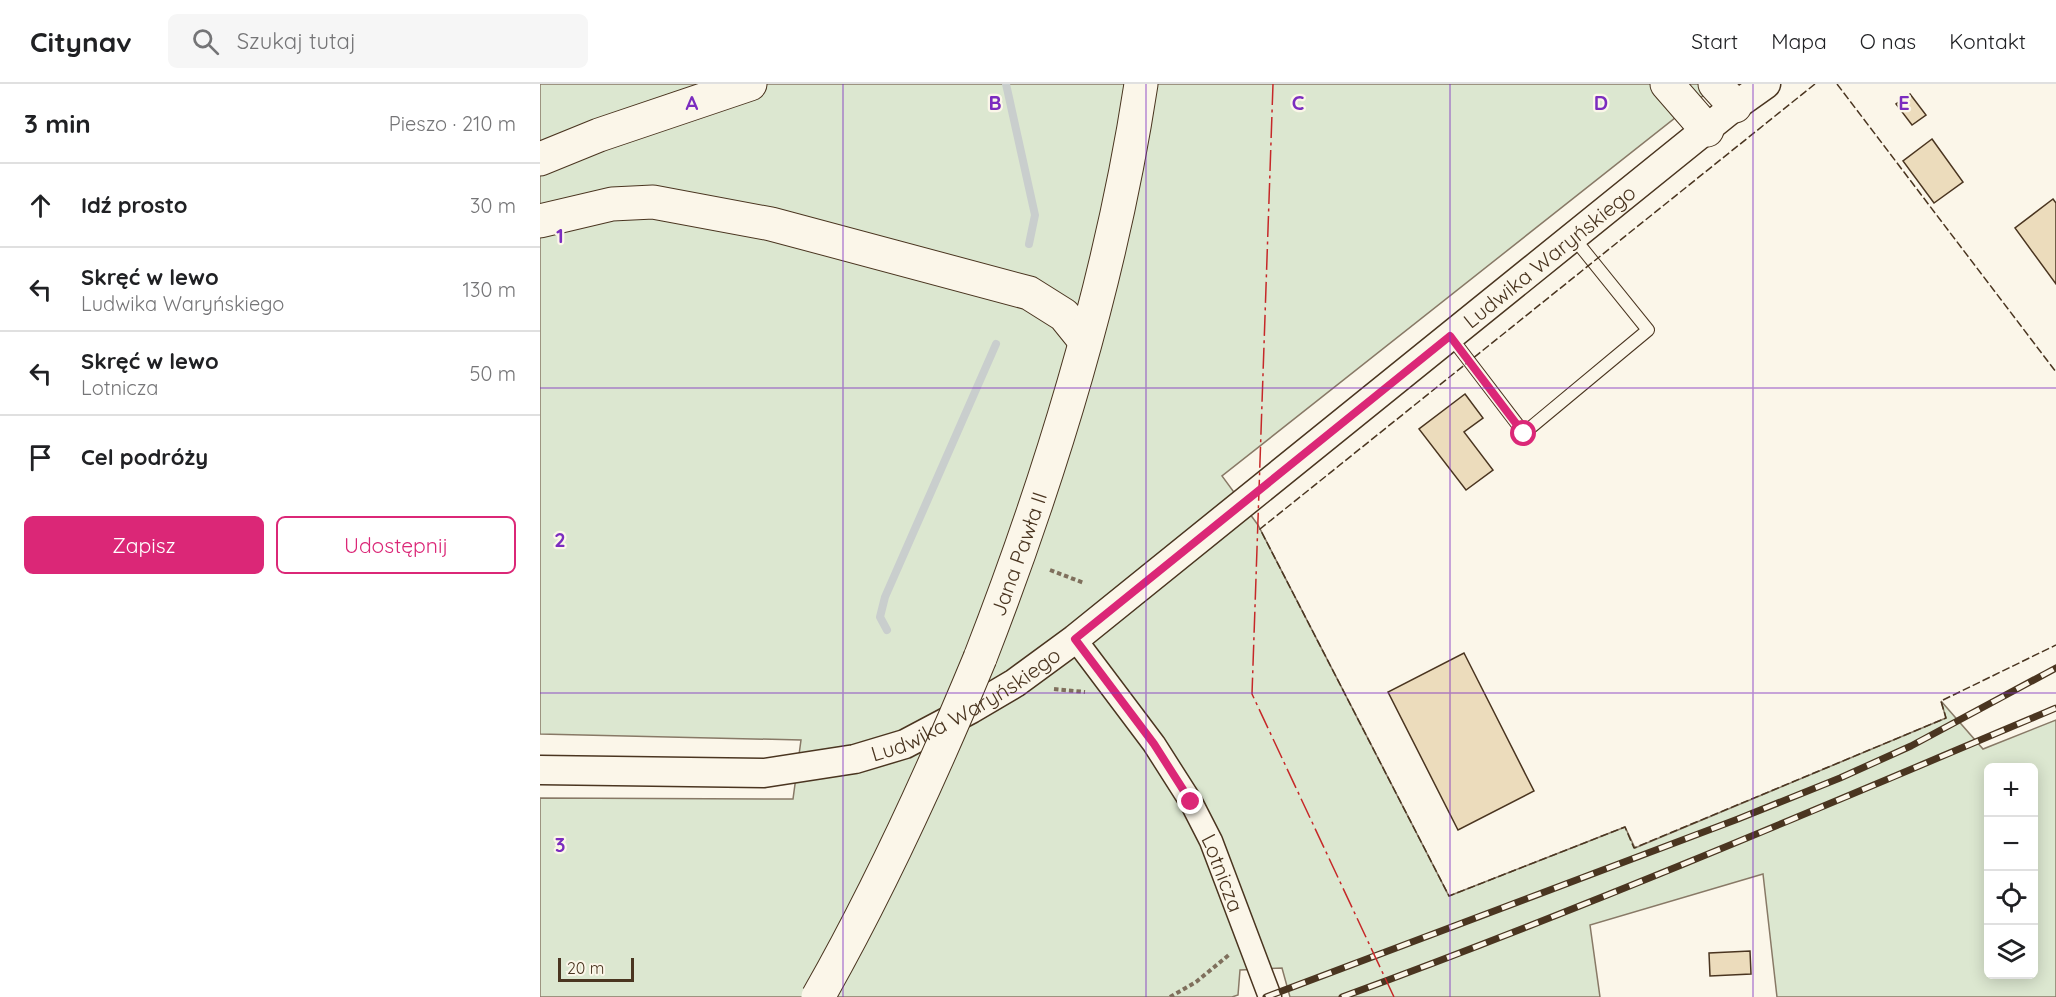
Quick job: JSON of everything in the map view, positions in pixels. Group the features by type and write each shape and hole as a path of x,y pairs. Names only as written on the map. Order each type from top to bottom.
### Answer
{"main road":[{"path":"540,159 599,135 750,84"},
{"name":"Jana Pawła II","path":"818,997 856,930 906,828 980,658 1015,568 1040,494 1085,341 1113,227 1141,84"},
{"path":"1126,163 1162,84"},
{"path":"1667,84 1707,130"},
{"path":"540,221 612,204 653,202 771,224 1029,293 1064,315 1085,341"}],"street":[{"name":"Ludwika Waryńskiego","path":"540,770 764,772 855,759 905,744 971,709 1015,683 1075,639 1707,130 1725,95 1766,84"},
{"name":"Lotnicza","path":"1075,639 1154,744 1191,802 1210,841 1270,997"}],"lane":[{"path":"1450,336 1524,434 1648,330 1573,237"}],"path":[{"path":"1050,570 1084,583"},
{"path":"1047,690 1061,688 1084,691 1090,698"},
{"path":"1170,997 1196,982 1231,954 1250,946"}],"green space":[{"path":"540,84 1718,84 1222,476 1258,525 1449,896 1625,827 1635,848 1946,718 1941,701 1983,749 2056,720 2056,997 1777,997 1763,874 1590,925 1600,997 1290,997 1282,968 1240,970 1238,995 1232,997 540,997 540,798 793,799 801,740 540,734"}],"building":[{"path":"1910,94 1926,115 1912,125 1896,104"},
{"path":"1932,139 1963,182 1934,203 1903,161"},
{"path":"2053,199 2056,203 2056,284 2015,228"},
{"path":"1465,394 1483,418 1464,432 1493,470 1466,490 1419,429"},
{"path":"1464,653 1534,791 1458,830 1388,692"},
{"path":"1750,951 1751,974 1710,976 1709,953"}],"waterway":[{"path":"1006,84 1035,215 1029,244"},
{"path":"887,630 880,617 885,597 996,344"}],"railway":[{"path":"1266,997 1738,819 1840,778 1911,746 2056,668"},
{"path":"1342,997 1612,893 2056,708"}],"fence":[{"path":"1815,84 1260,529 1449,896 1625,827 1634,848 1946,718 1941,701 2056,645"},
{"path":"1837,84 2056,372"}],"power":[{"path":"1273,84 1252,694 1394,997"}],"route":[{"path":"1191,802 1154,744 1075,639 1450,336 1524,434"}]}
